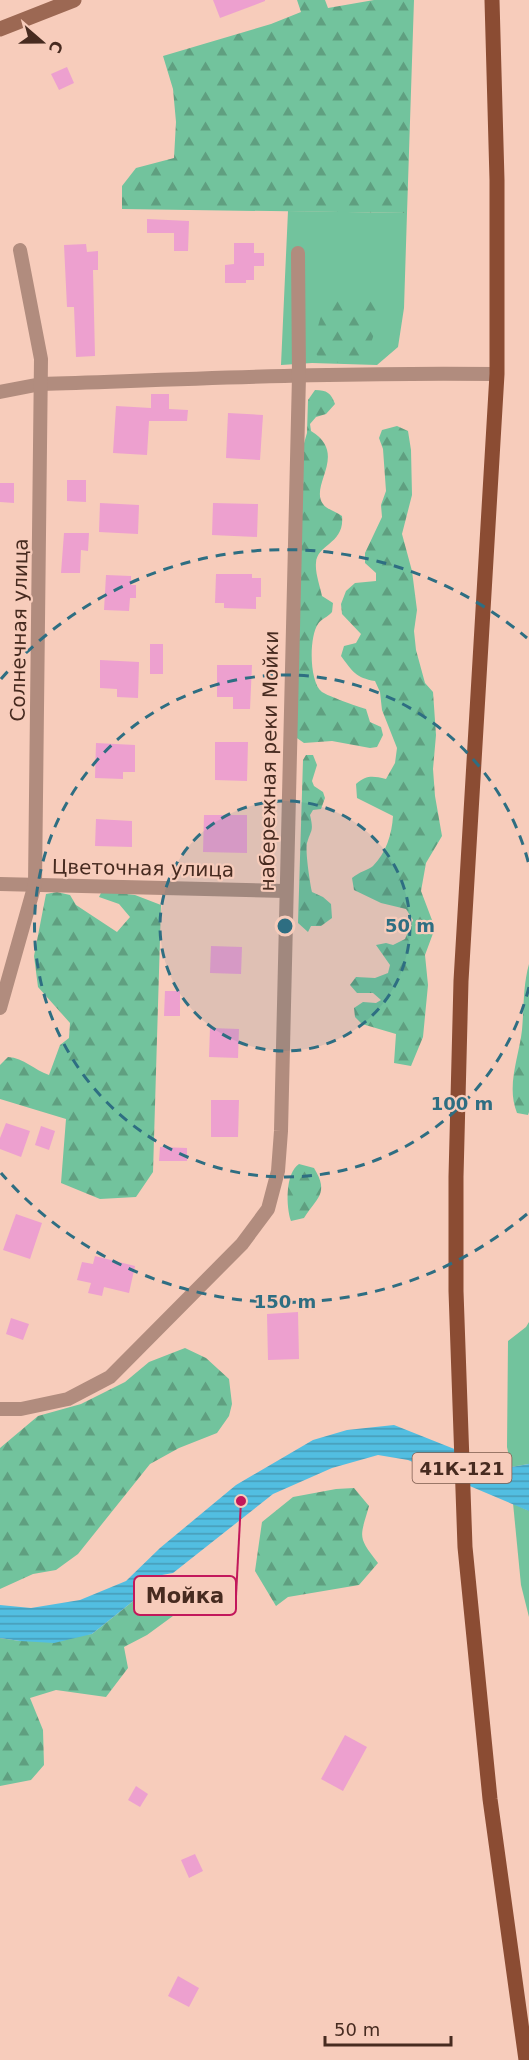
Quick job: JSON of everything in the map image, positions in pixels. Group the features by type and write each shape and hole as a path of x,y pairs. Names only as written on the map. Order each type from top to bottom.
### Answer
{"main road":[{"path":"0,29 74,0"},
{"name":"41К-121","path":"492,0 497,180 497,374 461,981 456,1177 456,1291 465,1547 490,1799 526,2060"}],"street":[{"name":"Солнечная улица","path":"0,1008 35,885 41,359 20,250"},
{"name":"набережная реки Мойки","path":"0,1409 21,1409 68,1399 110,1377 242,1244 268,1209 278,1171 281,1131 298,376 298,253"},
{"path":"0,392 41,384 421,373 497,374"},
{"name":"Цветочная улица","path":"0,884 285,891"}],"green space":[{"path":"297,0 325,0 328,8 374,0 414,0 407,213 122,209 122,186 136,168 174,158 176,122 173,89 163,56 271,24 301,12"},
{"path":"288,211 407,213 404,308 398,347 377,365 312,363 281,365"},
{"path":"359,298 378,303 384,313 368,352 357,357 350,364 320,360 312,347 323,309 332,300"},
{"path":"315,390 328,393 335,404 326,414 316,417 310,424 311,431 322,440 327,449 328,459 320,496 324,506 342,516 342,525 335,538 321,552 316,563 322,596 333,603 332,612 319,622 315,630 312,649 313,670 318,687 322,692 366,709 370,722 381,727 383,735 377,747 370,748 332,741 304,743 294,736 298,464 307,433 308,400"},
{"path":"397,426 408,431 411,450 412,495 402,534 412,571 417,610 414,631 416,650 425,683 433,692 436,735 433,769 442,836 426,863 421,891 435,928 425,955 428,985 423,1037 411,1066 394,1063 396,1034 362,1024 355,1017 354,1008 363,1002 376,1003 381,1000 373,993 357,993 350,985 356,977 375,978 388,973 390,965 376,945 386,943 393,945 405,939 413,920 406,909 381,903 354,890 352,878 373,866 385,849 393,816 357,798 356,784 370,777 386,779 395,763 397,748 382,710 380,692 375,681 355,673 341,656 344,646 356,643 361,634 342,614 341,604 346,591 355,583 376,581 376,573 365,563 365,553 382,517 381,505 386,491 383,449 379,438 382,430"},
{"path":"306,755 313,755 317,765 312,781 314,786 323,792 325,798 321,809 313,810 310,815 312,828 307,843 307,860 310,882 312,892 331,904 332,918 321,926 311,926 308,932 298,923 303,760"},
{"path":"102,891 135,895 161,905 153,1172 136,1197 100,1199 61,1183 66,1119 0,1099 0,1065 8,1057 14,1058 49,1075 60,1045 69,1038 70,1023 38,987 34,956 46,894 57,892 70,895 76,905 117,932 130,917 119,904 99,897"},
{"path":"529,964 528,1115 517,1113 513,1082 522,1030"},
{"path":"299,1164 314,1168 319,1177 321,1190 304,1218 291,1221 288,1207 289,1182 294,1168"},
{"path":"529,1322 529,1464 511,1467 507,1447 508,1341"},
{"path":"185,1348 206,1358 229,1379 232,1404 229,1416 217,1433 179,1448 150,1464 78,1554 56,1570 33,1574 0,1589 0,1448 38,1416 81,1404 125,1382 149,1362"},
{"path":"354,1488 369,1506 362,1536 366,1547 378,1563 359,1585 288,1597 276,1606 255,1571 262,1522 293,1497"},
{"path":"513,1503 529,1511 529,1617 521,1585"},
{"path":"162,1575 186,1583 188,1605 147,1635 124,1647 128,1668 106,1697 56,1690 30,1698 43,1730 44,1765 31,1780 0,1786 0,1638 20,1641 92,1634 137,1598 153,1592"}],"water":[{"path":"394,1425 482,1460 511,1467 529,1464 529,1511 408,1460 378,1455 332,1468 273,1494 173,1573 162,1575 153,1593 137,1598 92,1634 54,1643 0,1638 0,1605 31,1608 80,1600 126,1581 160,1548 236,1485 313,1440 347,1430"}],"building":[{"path":"213,0 265,0 265,1 220,18"},
{"path":"67,67 74,83 59,90 51,74"},
{"path":"147,219 189,221 188,251 174,251 174,233 147,233"},
{"path":"234,243 254,243 254,253 264,253 264,266 254,266 254,280 246,280 246,283 225,283 225,265 234,264"},
{"path":"86,244 87,252 98,251 98,270 93,270 95,356 76,357 74,307 67,307 64,245"},
{"path":"151,394 169,394 169,409 188,410 187,421 149,421 147,455 113,453 116,406 151,408"},
{"path":"228,413 263,415 260,460 226,458"},
{"path":"67,480 86,480 86,502 67,501"},
{"path":"0,483 14,483 14,503 0,502"},
{"path":"100,503 139,505 138,534 99,532"},
{"path":"213,503 258,504 257,537 212,535"},
{"path":"64,533 89,533 88,551 81,550 80,573 61,573"},
{"path":"216,574 252,574 252,578 261,578 261,597 256,597 256,609 224,608 224,603 215,603"},
{"path":"106,575 131,576 131,585 136,585 136,598 130,598 129,611 104,610"},
{"path":"150,644 163,644 163,674 150,674"},
{"path":"100,660 139,662 138,698 117,697 117,689 100,688"},
{"path":"217,665 252,665 250,709 233,709 233,697 217,697"},
{"path":"215,742 248,742 247,781 215,780"},
{"path":"96,743 135,745 135,772 123,772 123,779 95,778"},
{"path":"204,815 247,815 247,853 203,852"},
{"path":"96,819 132,821 132,847 95,846"},
{"path":"211,946 242,947 241,974 210,973"},
{"path":"165,991 180,991 180,1016 164,1016"},
{"path":"210,1028 239,1029 238,1058 209,1057"},
{"path":"211,1100 239,1100 238,1137 211,1137"},
{"path":"6,1123 30,1131 21,1157 0,1149 0,1138"},
{"path":"41,1126 55,1131 49,1150 35,1145"},
{"path":"160,1147 187,1148 187,1161 159,1161"},
{"path":"16,1214 42,1223 30,1259 3,1250"},
{"path":"95,1256 135,1266 129,1293 104,1287 102,1296 88,1293 91,1283 77,1280 82,1262 93,1264"},
{"path":"298,1312 299,1359 268,1360 267,1314"},
{"path":"11,1318 29,1324 23,1340 6,1334"},
{"path":"345,1735 367,1747 343,1791 321,1779"},
{"path":"136,1786 148,1794 140,1807 128,1800"},
{"path":"195,1854 203,1871 189,1878 181,1860"},
{"path":"178,1976 199,1988 189,2007 168,1996"}],"place":[{"name":"Мойка","path":"241,1501"}]}
